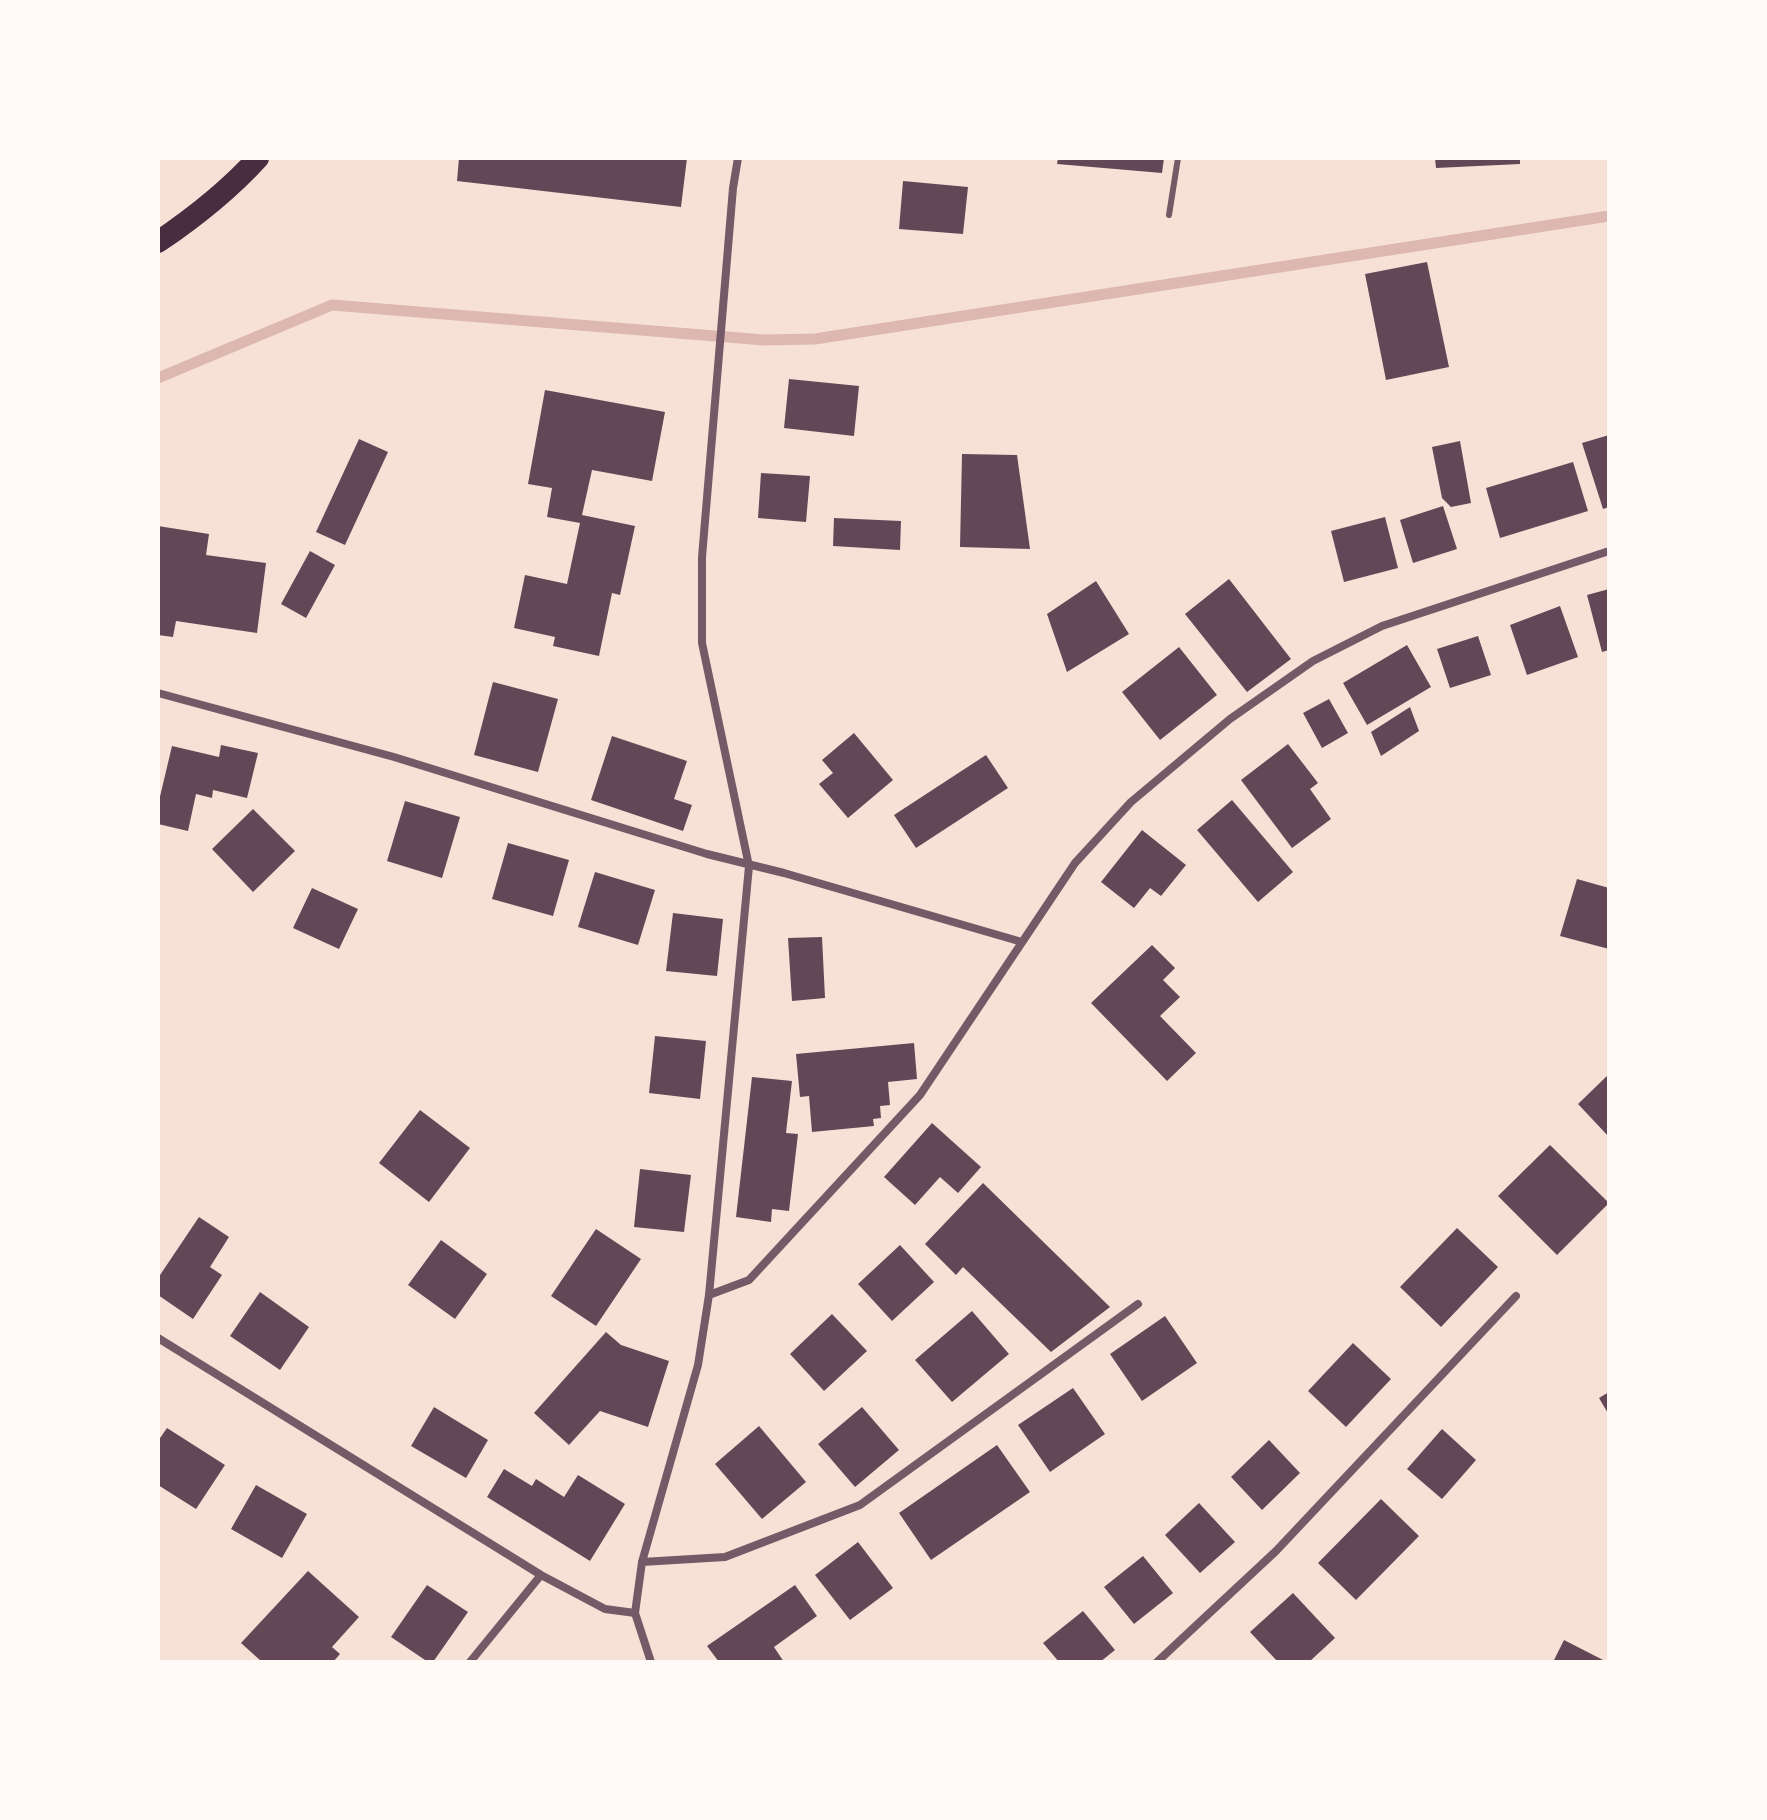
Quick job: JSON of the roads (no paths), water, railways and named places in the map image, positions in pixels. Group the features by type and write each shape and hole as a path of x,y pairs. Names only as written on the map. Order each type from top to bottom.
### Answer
{"highway":[{"path":"158,242 197,216 258,158"}],"street":[{"path":"651,1662 635,1613 642,1562 698,1365 709,1295 749,866 702,643 702,557 738,158"},
{"path":"709,1295 749,1280 920,1095 1075,863 1131,802 1230,719 1313,661 1382,626 1609,551"},
{"path":"158,693 394,757 749,866 784,873 1022,942"},
{"path":"1157,1662 1276,1551 1516,1296"},
{"path":"642,1562 725,1557 860,1505 1138,1304"},
{"path":"158,1338 541,1575 605,1609 635,1613"},
{"path":"470,1662 541,1575"}],"lane":[{"path":"1169,215 1178,158"}],"waterway":[{"path":"158,378 332,305 764,340 815,339 1609,216"}]}
